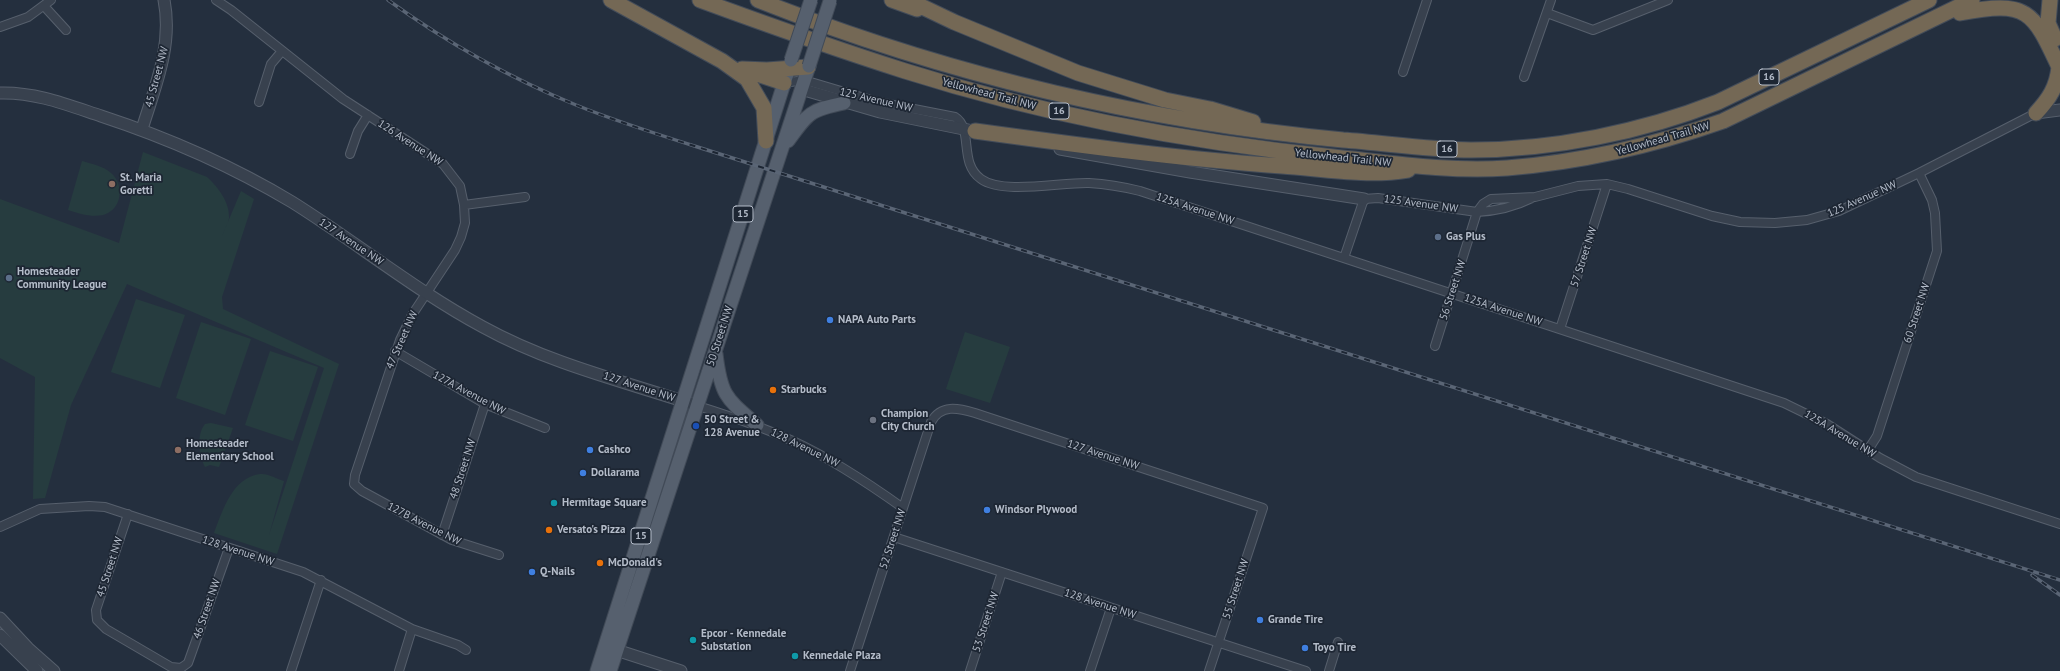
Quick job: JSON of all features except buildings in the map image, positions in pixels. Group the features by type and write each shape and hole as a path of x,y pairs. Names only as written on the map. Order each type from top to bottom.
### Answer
{"highway":[{"path":"611,0 722,61 747,79 764,108 766,142"},
{"name":"Yellowhead Trail NW","path":"700,0 906,72 980,92 1123,126 1274,151 1431,167 1504,168 1609,155 1645,146 1723,121 1972,0"},
{"name":"Yellowhead Trail NW","path":"758,0 895,48 1002,80 1116,107 1291,135 1472,150 1571,142 1603,136 1684,115 1718,102 1929,0"},
{"path":"892,0 954,22 1078,73 1165,100 1210,109 1291,135"},
{"path":"908,0 954,22"},
{"path":"2050,0 2048,23 2060,48"},
{"path":"1930,21 1987,6 2012,6 2028,14 2042,30 2059,68 2055,87 2036,114"},
{"path":"722,61 742,68 788,71 805,76"},
{"path":"969,130 1103,148 1244,164 1384,174 1431,167"}],"main road":[{"name":"50 Street NW","path":"610,671 611,648 684,401 811,0"},
{"name":"50 Street NW","path":"597,671 611,648 698,406 830,0"},
{"path":"788,71 805,76"},
{"path":"781,150 805,117 822,108 844,103"},
{"path":"716,349 719,376 724,391 731,403 757,426"}],"street":[{"path":"0,27 28,17 51,0"},
{"name":"45 Street NW","path":"142,129 166,48 167,26 164,0"},
{"name":"126 Avenue NW","path":"216,0 368,115 448,168 460,186 464,205"},
{"path":"1403,72 1427,0"},
{"path":"1524,77 1551,0"},
{"path":"1547,13 1593,30 1668,0"},
{"path":"44,6 66,30"},
{"path":"259,102 271,64 282,51"},
{"name":"125 Avenue NW","path":"805,76 844,103 969,130"},
{"name":"125 Avenue NW","path":"805,76 878,102 951,116 969,130"},
{"name":"127 Avenue NW","path":"0,93 46,98 142,129 204,156 269,188 482,327 524,347 698,406"},
{"path":"2036,114 2060,110"},
{"name":"125 Avenue NW","path":"1477,212 1483,204 1491,199 1535,196 1578,186 1607,184 1628,189 1712,216 1740,222 1775,223 1821,217 1839,211 1919,174 2036,114"},
{"name":"126 Avenue NW","path":"350,154 358,131 368,115"},
{"path":"969,130 1062,150 1190,172 1364,198 1344,258"},
{"name":"125A Avenue NW","path":"969,130 967,158 971,169 980,179 994,186 1009,187 1088,183 1122,187 1452,293 1784,403 1827,424 1868,450 1916,477 2060,524"},
{"name":"60 Street NW","path":"1868,450 1877,436 1937,251 1935,213 1932,200 1919,174"},
{"name":"57 Street NW","path":"1560,329 1607,184"},
{"name":"125 Avenue NW","path":"1364,198 1378,198 1477,212 1493,212 1517,206 1535,196"},
{"path":"464,205 525,197"},
{"name":"47 Street NW","path":"354,484 355,474 395,351 408,322 458,244 465,223 464,205"},
{"name":"56 Street NW","path":"1435,346 1477,212"},
{"name":"127A Avenue NW","path":"395,351 485,404 545,428"},
{"name":"48 Street NW","path":"442,535 485,404"},
{"name":"128 Avenue NW","path":"698,406 757,426 794,441 841,466 903,508"},
{"name":"127 Avenue NW","path":"942,410 956,408 975,413 1262,508"},
{"name":"52 Street NW","path":"850,671 932,422 942,410"},
{"name":"127B Avenue NW","path":"354,484 362,491 442,535 461,544 499,555"},
{"name":"128 Avenue NW","path":"0,527 40,509 97,506 128,514 302,572 321,580 412,629 458,645 466,650"},
{"name":"55 Street NW","path":"1209,671 1262,508"},
{"name":"45 Street NW","path":"128,514 96,610 97,620 106,629 166,665 181,668"},
{"name":"128 Avenue NW","path":"894,536 1306,671"},
{"name":"46 Street NW","path":"181,668 188,663 190,658 229,548"},
{"name":"53 Street NW","path":"970,671 1002,572"},
{"path":"291,671 321,580"},
{"path":"1090,671 1111,608"},
{"path":"0,618 15,635 54,671"},
{"path":"399,671 412,629"},
{"path":"15,635 2,642 37,671"},
{"path":"1329,671 1338,642"},
{"path":"611,648 681,671"}],"green space":[{"path":"143,152 207,177 219,190 225,200 229,212 228,222 241,191 254,199 222,297 223,309 339,364 277,554 214,533 225,505 236,488 250,477 263,474 284,481 269,535 324,368 127,284 71,405 45,498 33,499 35,377 0,358 0,199 119,243"},
{"path":"82,161 108,171 118,182 120,194 119,199 113,209 104,215 94,216 68,210"},
{"path":"136,299 185,315 160,388 111,372"},
{"path":"201,322 251,339 225,415 176,398"},
{"path":"965,332 1010,347 990,403 946,389"},
{"path":"270,351 318,367 293,441 245,425"},
{"path":"211,423 233,428 219,467 210,465 205,467 201,457 199,445 200,434 205,424"}],"railway":[{"path":"388,0 456,45 503,71 576,105 632,126 2060,580"},
{"path":"2032,575 2060,595"}],"place":[{"name":"St. Maria Goretti","path":"112,184"},
{"name":"Gas Plus","path":"1438,237"},
{"name":"Homesteader Community League","path":"9,278"},
{"name":"NAPA Auto Parts","path":"830,320"},
{"name":"Starbucks","path":"773,390"},
{"name":"Champion City Church","path":"873,420"},
{"name":"50 Street & 128 Avenue","path":"696,426"},
{"name":"Homesteader Elementary School","path":"178,450"},
{"name":"Cashco","path":"590,450"},
{"name":"Dollarama","path":"583,473"},
{"name":"Hermitage Square","path":"554,503"},
{"name":"Windsor Plywood","path":"987,510"},
{"name":"Versato's Pizza","path":"549,530"},
{"name":"McDonald's","path":"600,563"},
{"name":"Q-Nails","path":"532,572"},
{"name":"Grande Tire","path":"1260,620"},
{"name":"Epcor - Kennedale Substation","path":"693,640"},
{"name":"Toyo Tire","path":"1305,648"},
{"name":"Kennedale Plaza","path":"795,656"}]}
